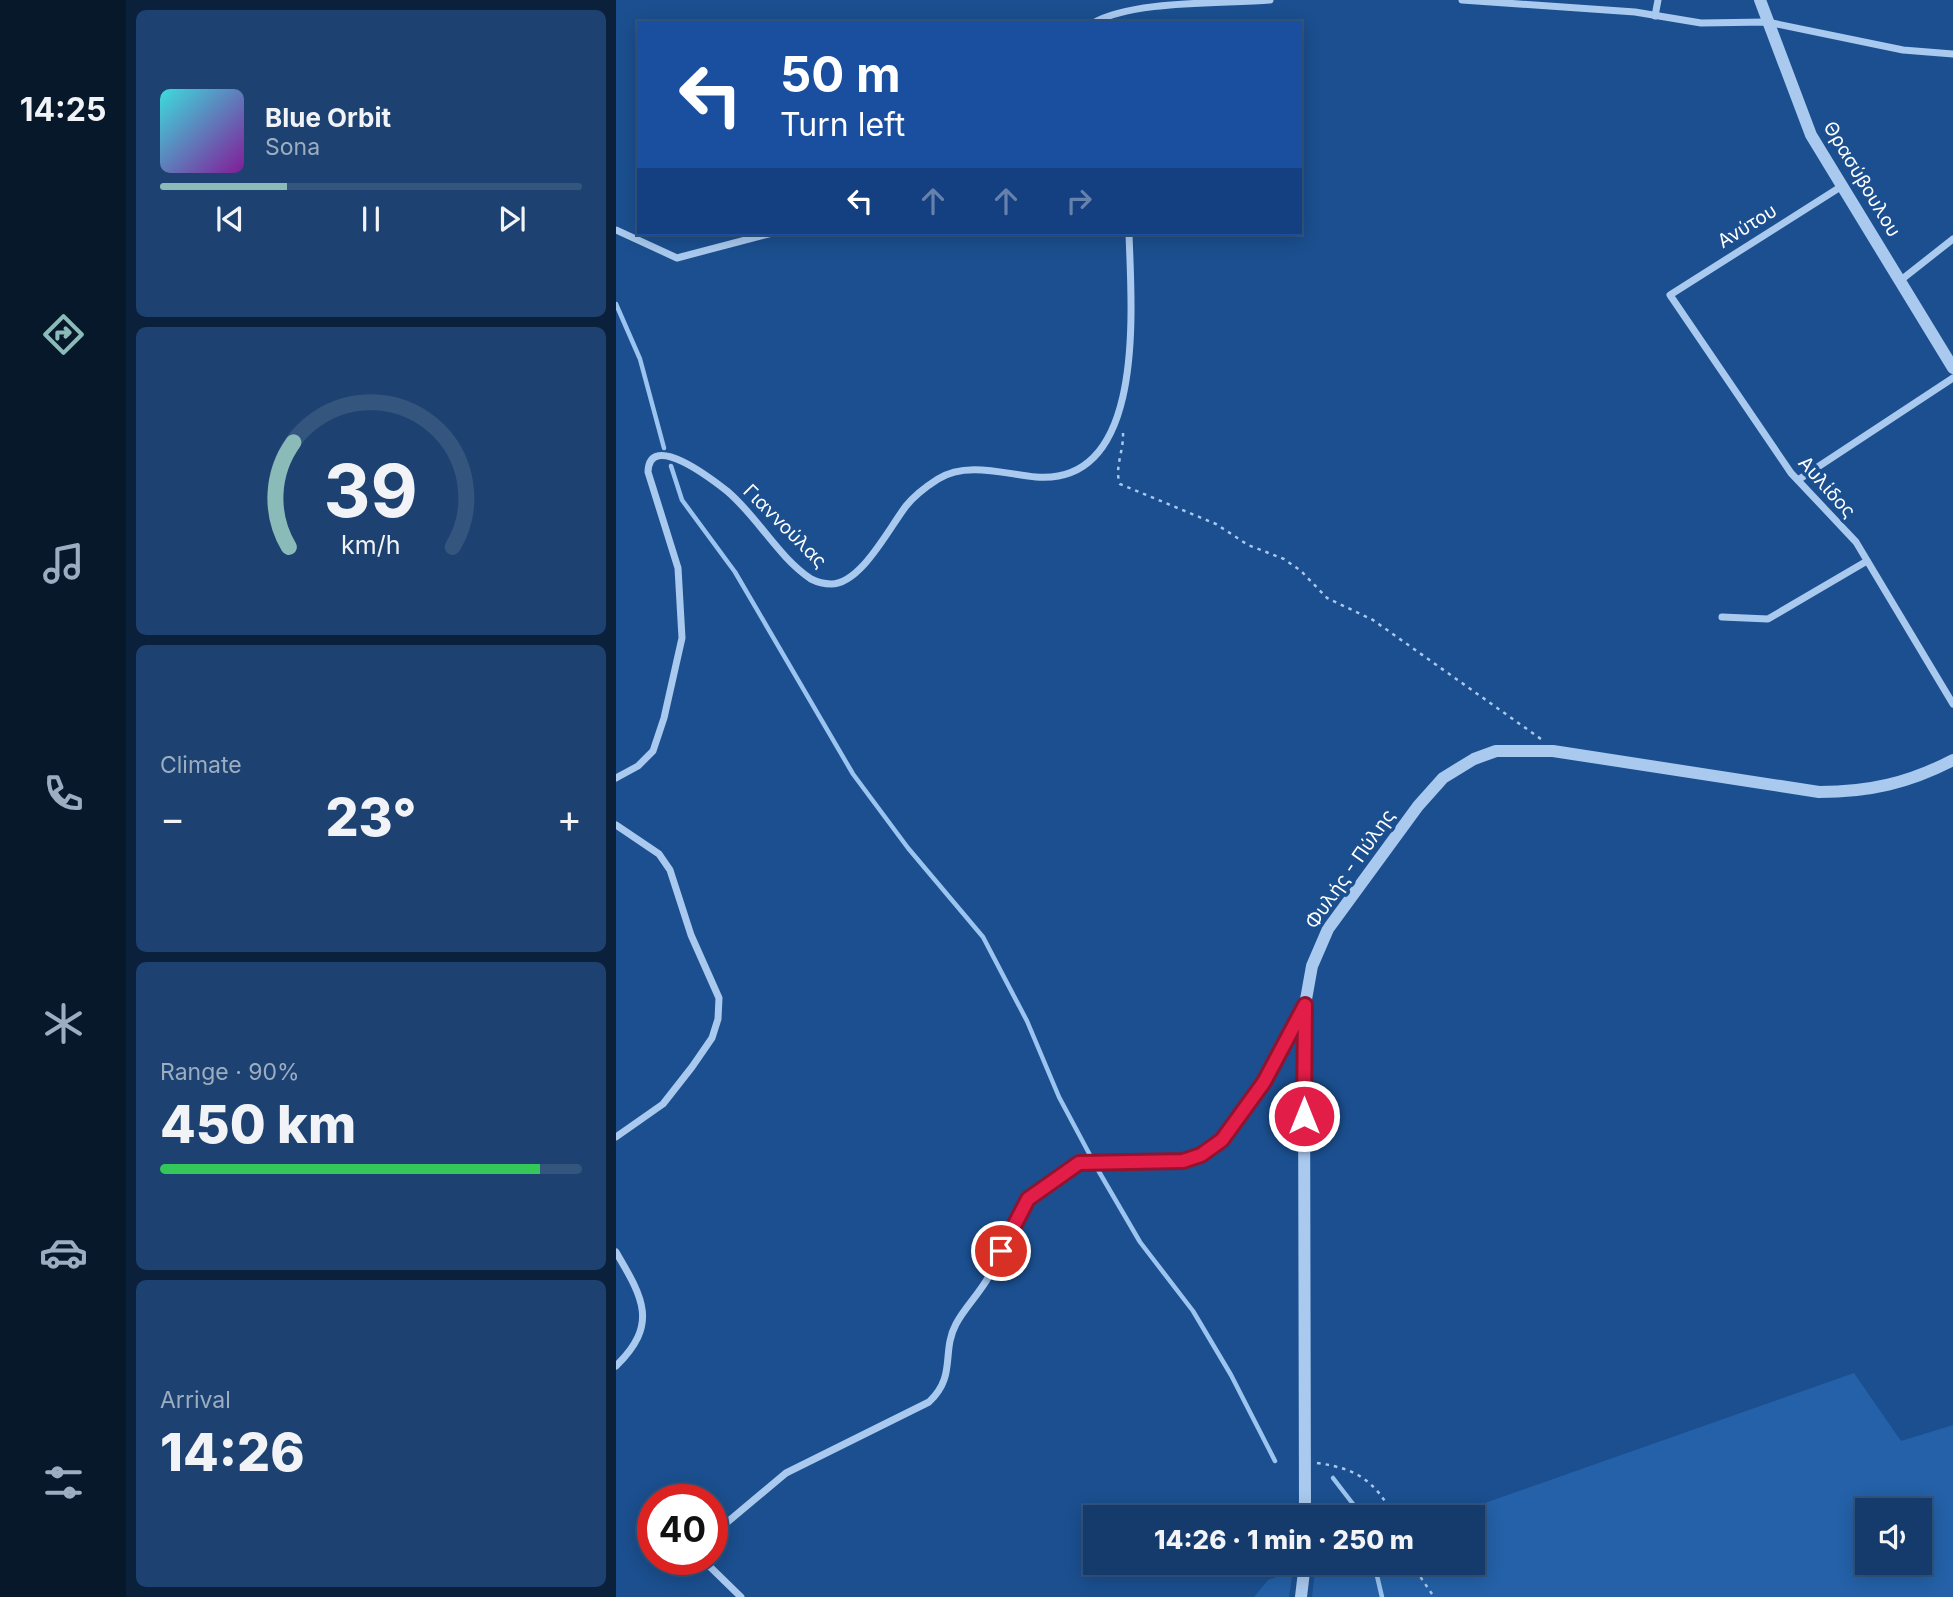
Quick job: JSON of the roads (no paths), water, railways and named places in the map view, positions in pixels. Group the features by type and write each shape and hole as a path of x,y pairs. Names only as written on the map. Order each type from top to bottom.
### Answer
{"street":[{"path":"1102,19 1162,2 1227,3 1270,0"},
{"path":"1462,0 1635,12 1701,23 1767,22 1903,50 1953,54"},
{"path":"1655,16 1658,0"},
{"name":"Θρασύβουλου","path":"1760,0 1802,115 1842,186 1949,352 1953,368"},
{"name":"Ανύτου","path":"1671,295 1842,186"},
{"path":"616,230 677,258 764,235"},
{"name":"Γιαννούλας","path":"616,778 638,766 653,751 664,718 682,638 678,568 648,472 654,457 659,454 673,457 728,492 812,580 834,584 848,580 863,566 908,503 940,478 960,470 1061,478 1081,469 1100,450 1117,420 1124,397 1129,348 1129,235"},
{"path":"1901,280 1953,239"},
{"name":"Αυλίδος","path":"1671,295 1798,480 1856,542 1953,704"},
{"path":"1798,480 1953,377"},
{"path":"1722,617 1768,619 1867,561"},
{"name":"Φυλής - Πύλης","path":"1305,1505 1305,1005 1312,966 1328,929 1418,806 1443,778 1474,759 1496,751 1553,751 1819,792 1853,792 1883,788 1910,780 1953,760"},
{"path":"616,825 659,854 670,870 691,935 719,998 718,1018 712,1038 692,1067 663,1104 616,1137"},
{"path":"728,1522 786,1473 929,1402 941,1390 947,1377 954,1326 989,1277 1028,1199 1079,1163 1151,1164 1201,1155 1222,1140 1244,1113 1281,1052 1290,1029 1305,1005"},
{"path":"616,1252 641,1300 643,1313 642,1333 616,1366"},
{"path":"718,1575 741,1597"},
{"path":"1301,1597 1304,1575"}],"waterway":[{"path":"616,304 640,359 664,448"},
{"path":"671,466 682,500 735,572 853,774 908,848 983,937 1027,1021 1059,1097 1091,1157"},
{"path":"1098,1170 1140,1242 1193,1311 1231,1375 1275,1461"},
{"path":"1333,1478 1354,1505"},
{"path":"1377,1575 1382,1597"}]}
